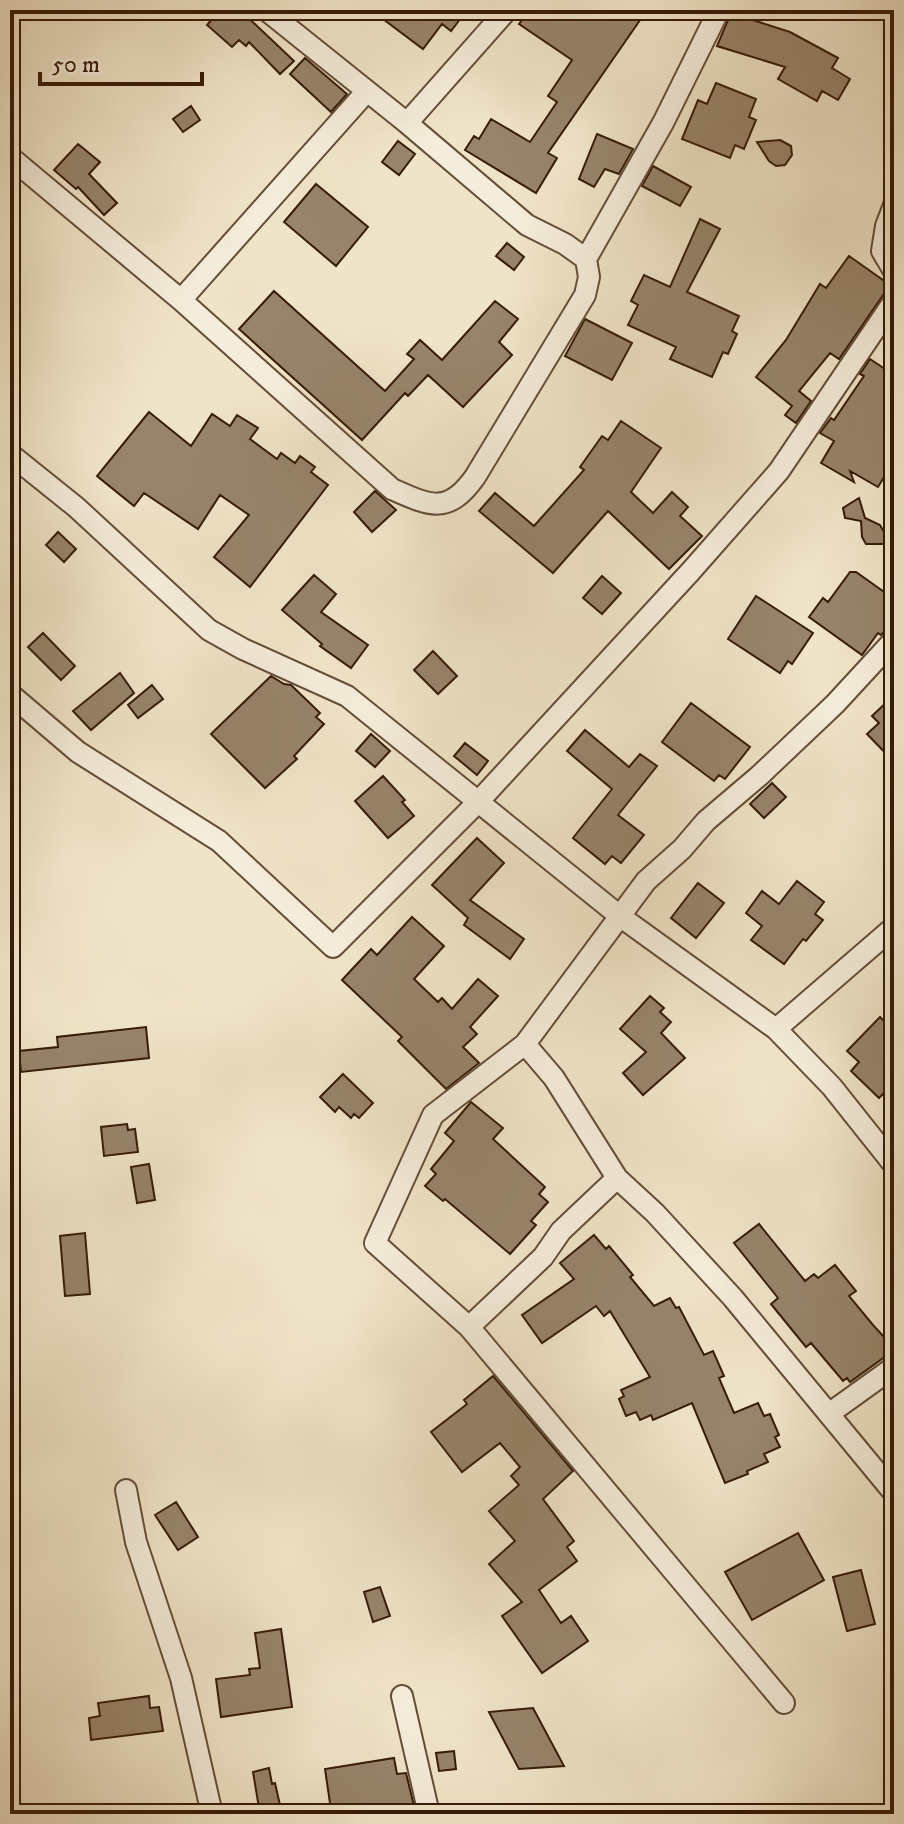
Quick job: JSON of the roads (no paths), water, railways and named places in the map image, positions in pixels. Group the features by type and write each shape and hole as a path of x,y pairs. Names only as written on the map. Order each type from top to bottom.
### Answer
{"street":[{"path":"266,10 407,123 527,225 565,244 586,259"},
{"path":"407,123 507,10"},
{"path":"10,157 181,300 392,489 420,502 444,505 464,493 475,477 585,295 589,277 586,259 663,123 719,10"},
{"path":"181,300 367,91"},
{"path":"894,205 886,226 882,251 894,271"},
{"path":"10,694 78,752 219,841 333,947 478,802 779,471 894,301"},
{"path":"10,454 76,507 209,630 243,649 347,696 621,917 776,1029 832,1087 894,1165"},
{"path":"784,1703 469,1327 375,1243 433,1115 525,1044 646,881 682,849 706,821 835,704 894,640"},
{"path":"776,1029 894,927"},
{"path":"525,1044 554,1078 617,1178 655,1213 733,1298 894,1493"},
{"path":"469,1327 543,1257 561,1231 617,1178"},
{"path":"830,1413 894,1367"},
{"path":"126,1490 136,1542 181,1678 212,1814"},
{"path":"402,1696 429,1814"}]}
